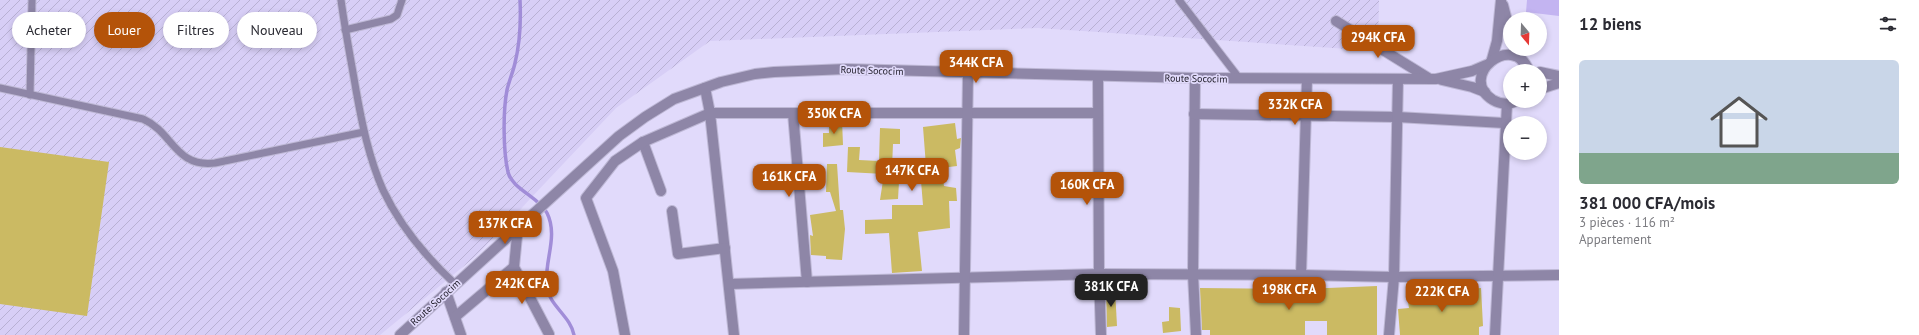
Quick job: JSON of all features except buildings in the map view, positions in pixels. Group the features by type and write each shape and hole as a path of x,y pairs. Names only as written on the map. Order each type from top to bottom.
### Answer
{"street":[{"path":"1502,0 1505,12"},
{"path":"1485,92 1482,80 1497,41 1502,0"},
{"path":"1336,21 1433,79 1472,87 1485,92 1494,101 1503,102"},
{"path":"1433,79 1472,71 1507,55 1513,56 1524,64"},
{"name":"Route Sococim","path":"400,335 547,200 619,136 644,117 674,100 705,88 755,74 812,69 846,68 968,73 1194,78 1433,79"},
{"path":"964,335 968,73"},
{"path":"1547,73 1559,76"},
{"path":"1098,76 1099,274 1101,335"},
{"path":"1194,78 1193,274 1196,335"},
{"path":"1301,275 1307,79"},
{"path":"1389,335 1394,277 1398,79"},
{"path":"1547,87 1559,83"},
{"path":"705,88 710,113 734,335"},
{"path":"625,335 613,271 586,198 615,161 643,142 710,113 1098,113"},
{"path":"793,113 807,282"},
{"path":"1194,114 1397,117 1503,122"},
{"path":"643,142 661,191"},
{"path":"1495,335 1503,148"},
{"path":"672,211 678,254 725,248"},
{"path":"518,226 514,267 549,334"},
{"path":"455,318 514,267"},
{"path":"729,284 1099,274 1394,277 1559,275"},
{"path":"446,292 461,335"}],"lane":[{"path":"30,95 32,0"},
{"path":"341,0 345,30 364,132 372,162 383,190 398,217 421,250 455,284"},
{"path":"345,30 391,19 397,15 402,0"},
{"path":"1179,0 1239,78"},
{"path":"0,88 143,119 153,125 189,160 197,164 215,163 364,132"}],"shaded area":[{"path":"0,0 1379,0 1378,51 1038,28 710,41 616,108 476,256 380,335 0,335"},
{"path":"1527,0 1559,0 1559,16 1547,15 1547,12 1526,12"}],"waterway":[{"path":"520,0 518,48 507,90 505,108 504,142 506,163 510,178 538,202 547,213 552,231 546,279 547,288 552,300 569,323 574,335"}]}
